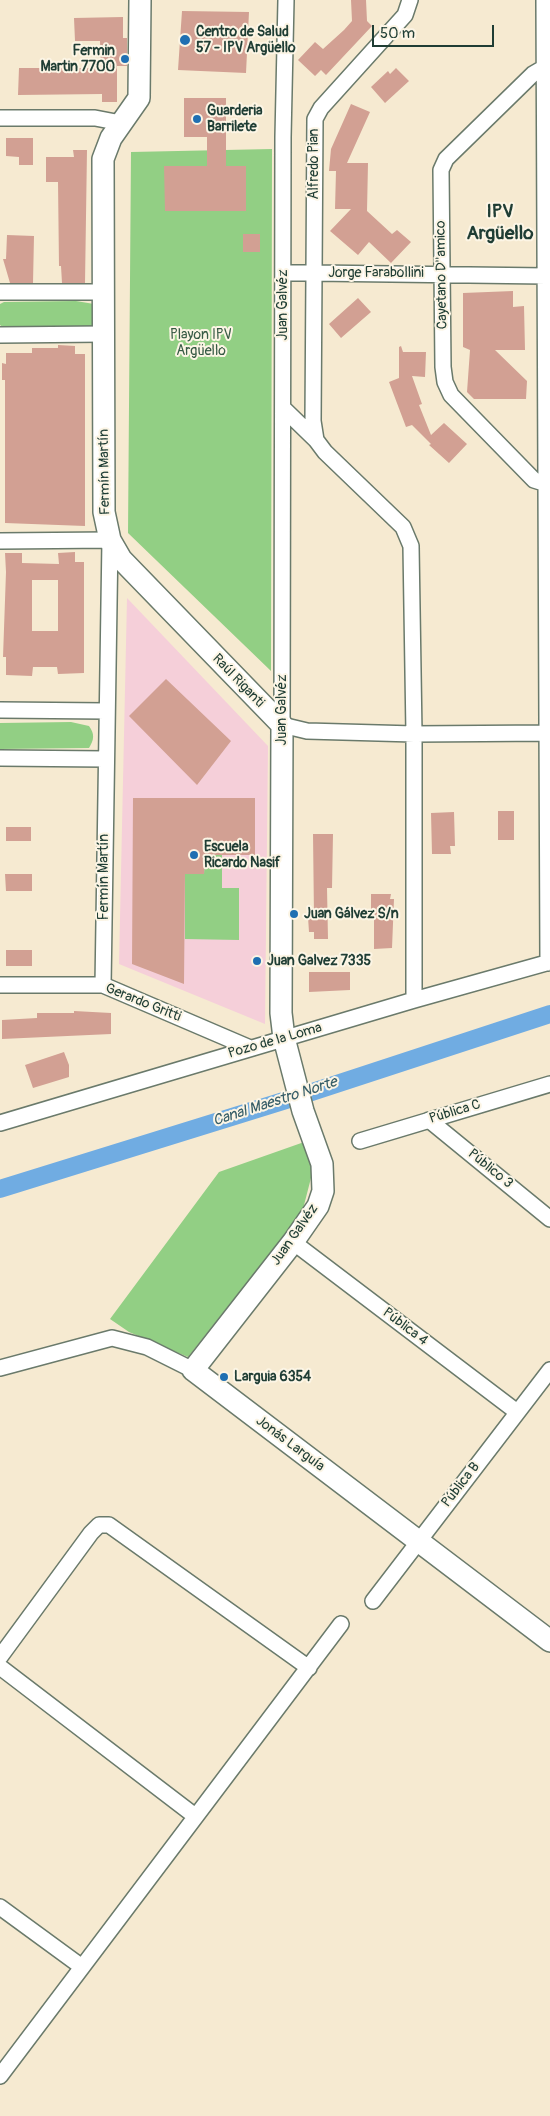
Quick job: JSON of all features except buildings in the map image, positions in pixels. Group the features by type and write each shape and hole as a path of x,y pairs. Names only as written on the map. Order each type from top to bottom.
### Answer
{"main road":[{"name":"Fermín Martín","path":"110,540 104,512 103,159 111,138 139,98 140,0"},
{"name":"Raúl Riganti","path":"110,540 121,559 136,576 282,725"},
{"name":"Juan Galvéz","path":"193,1370 293,1242 318,1206 324,1177 322,1164 303,1111 292,1070 284,1038 281,1013 282,725"},
{"name":"Jonás Larguía","path":"193,1370 418,1541 548,1634"}],"street":[{"name":"Juan Galvéz","path":"282,725 286,0"},
{"name":"Alfredo Pian","path":"314,273 315,119 321,108 405,15 410,0"},
{"path":"544,0 547,67 549,962"},
{"name":"Cayetano D''amico","path":"547,67 533,74 446,159 441,170 443,368 445,382 451,395 534,480 547,485"},
{"path":"0,118 95,118 122,123"},
{"path":"283,273 314,273"},
{"name":"Jorge Farabollini","path":"316,440 313,421 314,273 546,276"},
{"path":"0,292 103,292"},
{"path":"0,335 104,334"},
{"path":"283,408 316,440 324,452 403,527 411,546 414,734 414,1000"},
{"path":"0,541 110,540"},
{"name":"Fermín Martín","path":"103,985 105,759 110,540"},
{"path":"0,710 106,711"},
{"path":"282,725 307,731 414,734 548,733"},
{"path":"0,758 105,759"},
{"name":"Pozo de la Loma","path":"0,1123 284,1038 549,962"},
{"name":"Gerardo Gritti","path":"0,985 103,985 250,1048"},
{"name":"Pública C","path":"360,1140 550,1084"},
{"name":"Público 3","path":"429,1120 550,1219"},
{"name":"Pública 4","path":"293,1242 517,1412"},
{"name":"Jonás Larguía","path":"0,1368 112,1338 147,1347 193,1370"},
{"name":"Pública B","path":"373,1601 550,1370"},
{"path":"0,1657 91,1532 99,1525 109,1525 309,1668"},
{"path":"0,2076 341,1624"},
{"path":"0,1667 195,1816"},
{"path":"0,1907 82,1967"}],"shaded area":[{"name":"Escuela Ricardo Nasif","path":"127,598 268,746 265,1024 119,964"}],"green space":[{"name":"Playon IPV Argüello","path":"272,149 271,671 128,533 131,152"},
{"path":"76,301 94,304 94,326 4,328 0,325 0,304 4,302"},
{"path":"71,722 89,726 93,737 89,748 0,749 0,723"},
{"path":"205,855 222,855 222,888 239,888 239,940 185,939 185,874 204,874"},
{"path":"307,1141 312,1174 302,1213 188,1357 129,1332 110,1319 219,1172"}],"waterway":[{"name":"Canal Maestro Norte","path":"0,1189 309,1093 550,1014"}],"place":[{"name":"Centro de Salud 57 - IPV Argüello","path":"185,40"},
{"name":"Fermin Martin 7700","path":"125,59"},
{"name":"Guarderia Barrilete","path":"197,119"},
{"name":"Escuela Ricardo Nasif","path":"194,855"},
{"name":"Juan Gálvez S/n","path":"294,914"},
{"name":"Juan Galvez 7335","path":"257,961"},
{"name":"Larguia 6354","path":"224,1377"}],"district":[{"name":"IPV Argüello","path":"500,223"}]}
